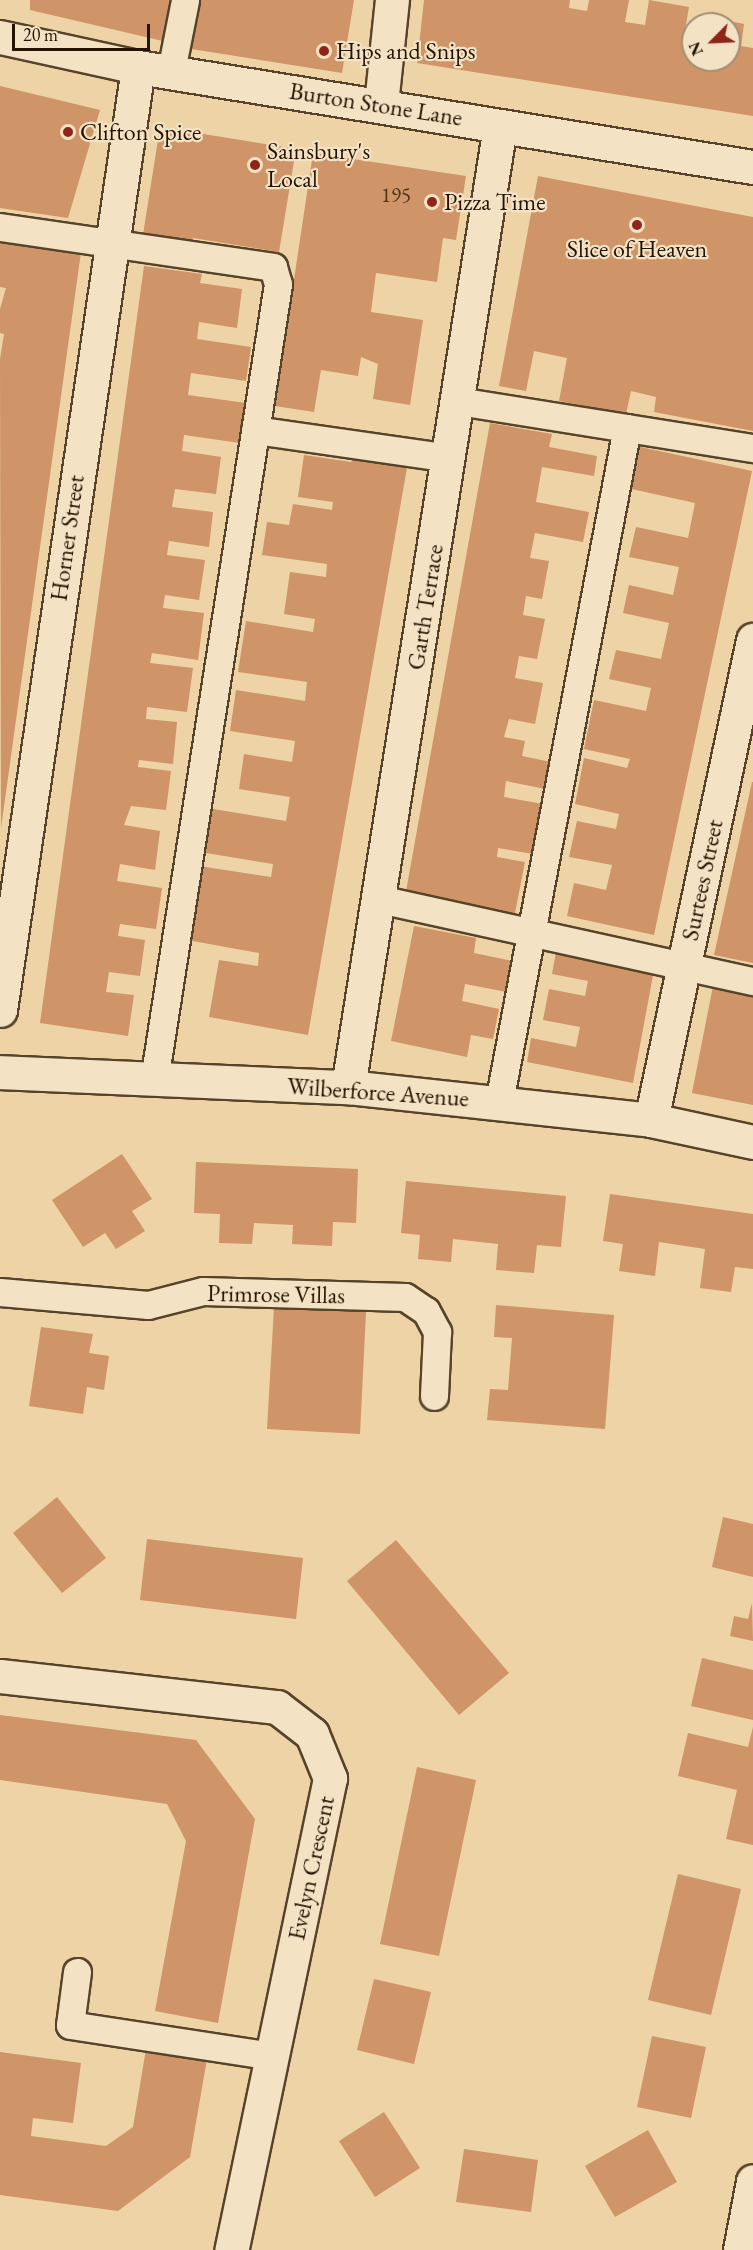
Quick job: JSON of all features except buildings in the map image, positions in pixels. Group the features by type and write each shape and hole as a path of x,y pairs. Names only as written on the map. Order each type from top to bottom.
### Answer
{"street":[{"path":"381,104 392,0"},
{"name":"Burton Stone Lane","path":"0,37 138,67 381,104 500,126 753,167"},
{"name":"Horner Street","path":"0,1010 108,246 138,67"},
{"name":"Garth Terrace","path":"348,1087 500,126"},
{"name":"Surtees Street","path":"651,1120 753,640"},
{"name":"Wilberforce Avenue","path":"0,1072 348,1087 651,1120 753,1142"},
{"name":"Evelyn Crescent","path":"0,1676 277,1707 312,1734 330,1778 231,2250"},
{"path":"740,2250 753,2181"}],"lane":[{"path":"171,71 186,0"},
{"path":"0,228 108,246 273,267 278,284 154,1080"},
{"path":"458,401 753,448"},
{"path":"499,1102 627,428"},
{"path":"255,430 449,458"},
{"path":"379,899 753,981"},
{"name":"Primrose Villas","path":"0,1292 148,1305 203,1291 405,1297 426,1311 436,1332 434,1396"},
{"path":"77,1972 70,2025 273,2056"}],"place":[{"name":"Hips and Snips","path":"324,51"},
{"name":"Clifton Spice","path":"68,132"},
{"name":"Sainsbury's Local","path":"255,165"},
{"name":"Pizza Time","path":"432,202"},
{"name":"Slice of Heaven","path":"637,225"}]}
